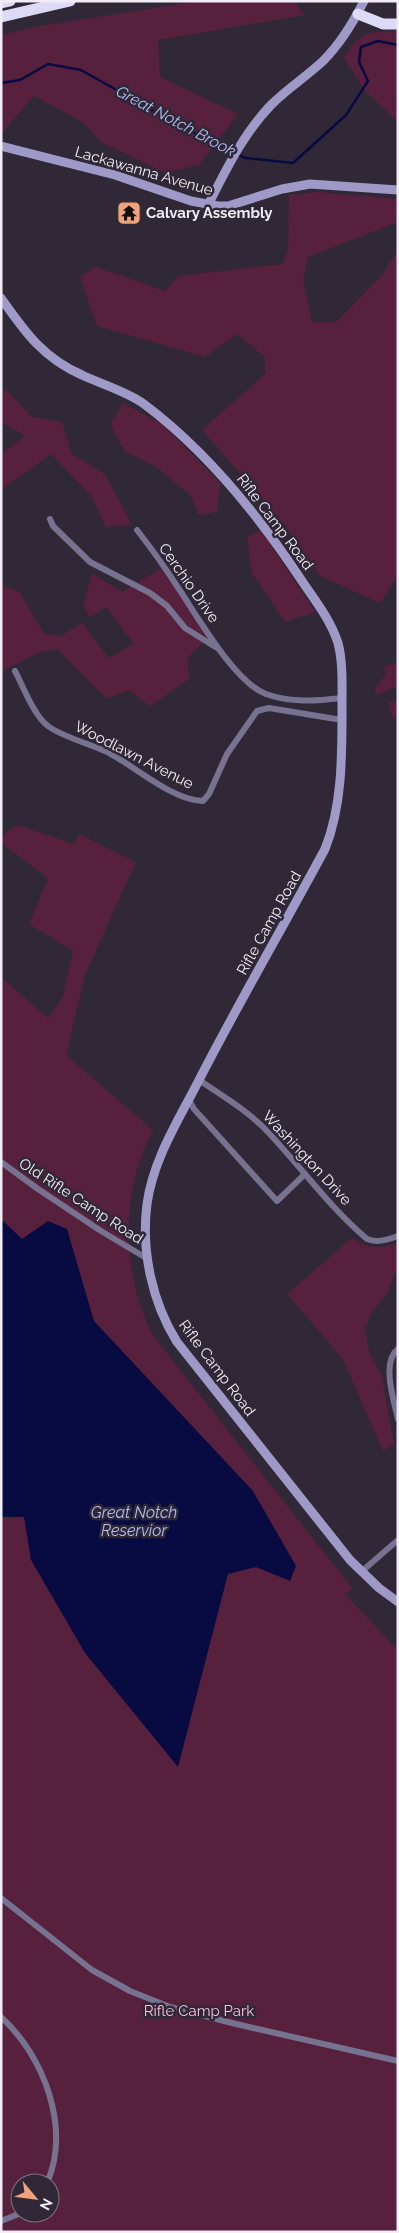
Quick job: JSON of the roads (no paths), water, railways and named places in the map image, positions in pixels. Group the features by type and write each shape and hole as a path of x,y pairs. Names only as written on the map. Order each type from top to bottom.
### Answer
{"highway":[{"path":"1,3 10,1"},
{"path":"1,17 70,1"},
{"path":"358,14 383,24 398,24"}],"street":[{"path":"208,205 232,157 249,130 270,106 323,61 347,33 364,1"},
{"name":"Lackawanna Avenue","path":"1,146 115,174 177,197 208,205 228,206 282,188 310,184 398,190"},
{"name":"Rifle Camp Road","path":"1,298 24,330 42,350 79,374 141,402 172,426 231,485 270,534 324,613 338,644 341,662 342,720 338,795 332,832 325,849 165,1145 152,1184 146,1217 148,1259 157,1300 167,1325 177,1342 273,1465 361,1572 398,1602"},
{"name":"Cerchio Drive","path":"50,519 54,526 90,562 150,593 167,606 185,628 221,650"},
{"name":"Cerchio Drive","path":"137,530 159,558 221,650 251,685 265,694 294,700 315,701 342,698"},
{"name":"Woodlawn Avenue","path":"15,671 39,716 48,726 111,754 179,795 194,801 203,801 209,794 227,754 257,711 269,708 342,720"},
{"path":"293,712 294,700"},
{"name":"Washington Drive","path":"199,1080 253,1118 367,1239 372,1241 398,1236"},
{"path":"189,1100 194,1109 233,1154 278,1201 305,1174"},
{"name":"Old Rifle Camp Road","path":"1,1162 38,1190 148,1259"},
{"path":"398,1349 390,1359 388,1369 398,1419"},
{"path":"361,1572 398,1540"},
{"path":"1,1898 92,1970 130,1991 170,2007 398,2061"},
{"path":"1,2017 31,2051 41,2072 51,2102 57,2147 50,2173"}],"water":[{"name":"Great Notch Reservior","path":"1,1219 22,1239 48,1221 67,1229 94,1321 253,1491 296,1566 290,1581 256,1567 228,1574 178,1767 85,1653 31,1560 24,1517 1,1517"}],"waterway":[{"name":"Great Notch Brook","path":"238,155 246,158 293,163 346,115 368,81 359,62 361,47 378,41 398,45"},
{"name":"Great Notch Brook","path":"1,83 20,80 48,64 81,70 233,153"}],"place":[{"name":"Calvary Assembly","path":"129,213"}],"park label":[{"name":"Rifle Camp Park","path":"199,2011"}]}
